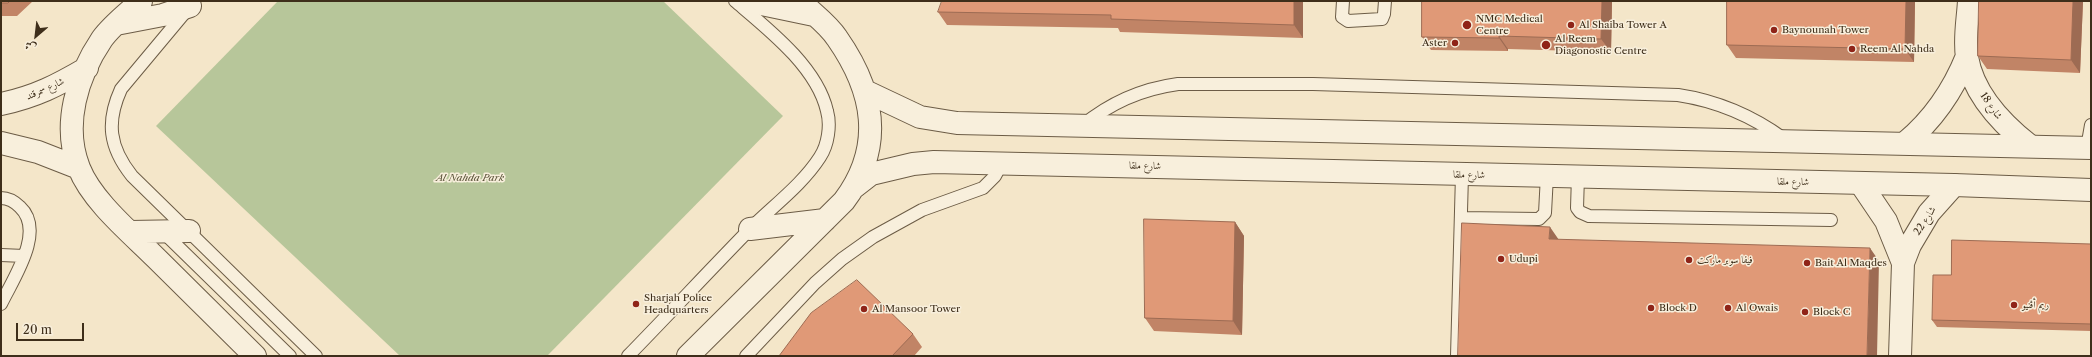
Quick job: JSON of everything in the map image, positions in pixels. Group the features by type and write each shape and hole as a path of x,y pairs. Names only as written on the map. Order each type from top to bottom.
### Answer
{"street":[{"path":"141,1 102,39 87,68 76,95 71,115 72,139 79,168 97,197 130,232 254,355"},
{"path":"688,356 825,220 853,188 865,166 870,141 871,116 865,91 854,66 836,37 808,8 747,1"},
{"name":"شارع 18","path":"1969,1 1967,56 1974,78 1992,110 2012,132 2030,146"},
{"path":"116,24 163,15 193,4"},
{"name":"شارع 18","path":"1905,143 1931,118 1942,104 1955,84 1967,56"},
{"name":"شارع سمرقند","path":"1,104 25,99 54,88 87,68"},
{"path":"865,91 902,110 938,121 1082,126 1785,140 2089,148"},
{"path":"1,143 38,152 79,168"},
{"name":"شارع ملقا","path":"853,188 871,174 913,164 934,162 1462,175 1547,175 1861,184 1954,185 2091,190"},
{"name":"شارع 22","path":"1861,184 1886,221 1903,263"},
{"name":"شارع 22","path":"1900,356 1903,263 1922,223 1941,198 1954,185"},
{"path":"750,229 825,220"},
{"path":"130,232 189,231"}],"lane":[{"path":"628,356 750,229 807,175 821,156 828,135 828,112 821,90 807,70 765,26 735,1"},
{"path":"1343,1 1342,17 1348,21 1382,19 1385,1"},
{"path":"193,4 121,89 114,103 111,118 115,149 122,164 132,176 316,356"},
{"path":"1082,126 1098,112 1117,101 1157,87 1178,84 1313,84 1678,95 1701,98 1746,114 1785,140"},
{"path":"2089,148 2091,125"},
{"path":"746,356 815,283 842,259 873,237 922,210 983,188 995,176 1002,163"},
{"path":"1457,356 1462,175"},
{"path":"1461,218 1539,219 1545,213 1547,175"},
{"path":"1578,176 1577,208 1580,212 1589,216 1831,220"},
{"path":"1,198 16,203 24,211 29,221 31,232 24,256 1,304"},
{"path":"163,231 290,356"},
{"path":"1,256 24,256"}],"green space":[{"name":"Al Nahda Park","path":"278,1 663,1 783,116 547,356 400,356 156,126"}],"building":[{"path":"1,1 10,1 8,3 1,3"},
{"path":"942,1 1294,1 1294,25 1111,19 1111,15 938,12"},
{"path":"1422,1 1602,1 1601,39 1499,36 1499,38 1422,37"},
{"path":"1727,1 1906,1 1905,49 1727,45"},
{"path":"1979,1 2073,1 2071,60 1978,56"},
{"path":"1144,219 1235,222 1233,321 1145,318"},
{"name":"Al Owais","path":"1462,223 1550,227 1549,239 1870,248 1867,356 1458,356"},
{"name":"ريم أڤنيو","path":"1952,240 2091,244 2091,324 1932,320 1933,275 1951,275"},
{"name":"Al Mansoor Tower","path":"857,280 913,334 892,356 779,356 811,313"}],"place":[{"name":"NMC Medical Centre","path":"1467,25"},
{"name":"Al Shaiba Tower A","path":"1571,25"},
{"name":"Baynounah Tower","path":"1774,30"},
{"name":"Aster","path":"1455,43"},
{"name":"Al Reem Diagonostic Centre","path":"1546,45"},
{"name":"Reem Al Nahda","path":"1852,49"},
{"name":"Udupi","path":"1501,259"},
{"name":"فيفا سوبر ماركت","path":"1689,260"},
{"name":"Bait Al Maqdes","path":"1807,263"},
{"name":"Sharjah Police Headquarters","path":"636,304"},
{"name":"ريم أڤنيو","path":"2014,305"},
{"name":"Block D","path":"1651,308"},
{"name":"Al Owais","path":"1728,308"},
{"name":"Al Mansoor Tower","path":"864,309"},
{"name":"Block C","path":"1805,312"}]}
